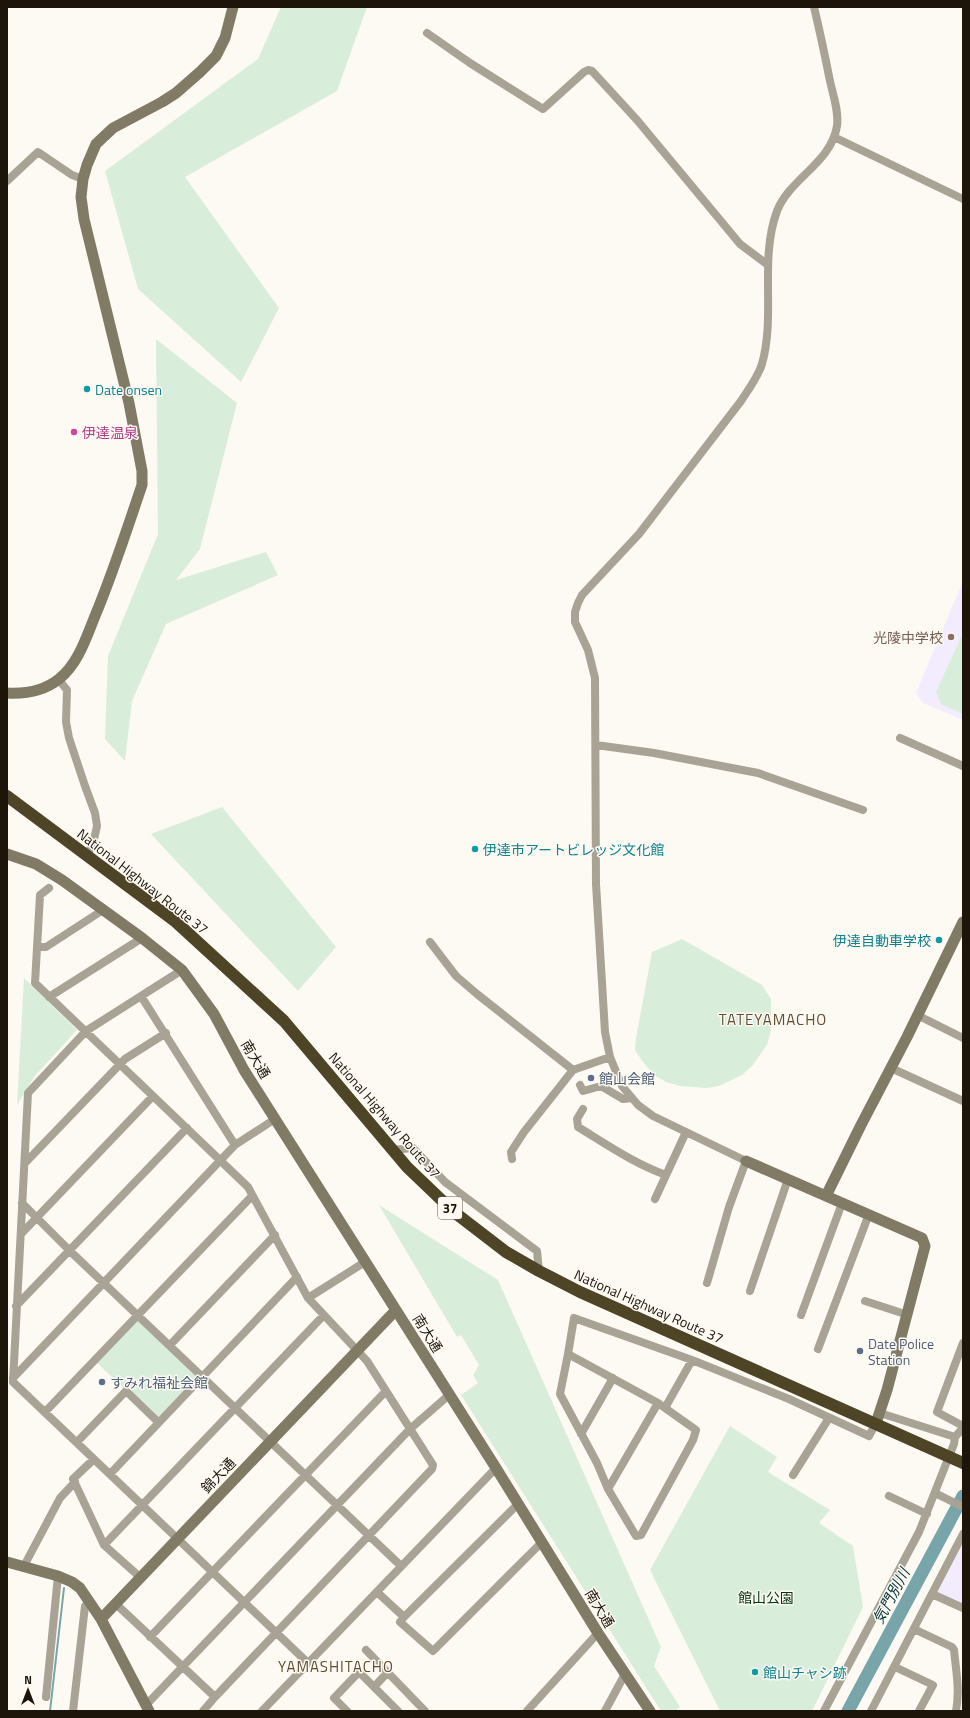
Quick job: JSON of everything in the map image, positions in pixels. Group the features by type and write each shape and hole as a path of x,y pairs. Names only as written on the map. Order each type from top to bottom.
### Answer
{"highway":[{"name":"National Highway Route 37","path":"11,799 176,922 284,1021 407,1167 454,1212 506,1252 539,1272 580,1292 878,1418 943,1454 963,1462"}],"street":[{"path":"7,693 24,694 46,687 59,680 69,669 80,652 111,577 142,485 142,471 129,403 84,219 81,197 83,179 87,165 96,144 113,128 176,93 216,56 224,38 233,7"},
{"path":"568,1354 662,1405 696,1430 693,1440 641,1535 636,1536 608,1489 582,1434 560,1394 574,1318 692,1360 869,1436 878,1418 908,1315 926,1246 922,1238 746,1161 653,1116 638,1105 622,1086 610,1057 606,1032 596,884 595,678 588,650 575,622 575,612 582,595 639,534 741,401 755,380 761,365 767,342 768,265 772,229 778,210 785,196 825,155 834,137 837,124 836,110 814,7"},
{"path":"427,32 470,63 543,109 584,72 588,70 592,71 636,120 740,244 768,265"},
{"path":"834,137 963,199"},
{"path":"7,181 38,152 72,175 83,179"},
{"path":"59,680 67,690 66,722 69,738 95,813 97,826 93,844 87,855"},
{"path":"900,738 963,766"},
{"path":"596,745 654,753 758,773 863,810"},
{"name":"南大通","path":"7,854 36,864 62,880 142,938 182,970 214,1014 244,1070 496,1468 598,1634 650,1711"},
{"path":"49,888 40,895 35,983 248,1187 308,1298 323,1316 367,1361 433,1465 432,1469 203,1711"},
{"path":"37,947 46,947 103,910"},
{"path":"826,1196 963,922"},
{"path":"49,997 142,938"},
{"path":"430,942 456,976 573,1070"},
{"path":"182,970 86,1031 28,1093 13,1382 308,1663"},
{"path":"141,996 166,1033 235,1145"},
{"path":"917,1015 963,1038"},
{"path":"25,1163 125,1059 166,1033"},
{"path":"512,1159 511,1152 524,1132 573,1070 610,1057"},
{"path":"891,1068 963,1101"},
{"path":"580,1085 583,1091 602,1086 623,1099 632,1098"},
{"path":"21,1234 153,1096"},
{"path":"583,1109 577,1119 578,1127 656,1172 666,1175"},
{"path":"13,1378 235,1145 275,1119"},
{"path":"16,1306 187,1128"},
{"path":"655,1199 686,1132"},
{"path":"392,1150 413,1148 445,1182 479,1209 537,1251 539,1272"},
{"path":"708,1283 729,1208 746,1161"},
{"path":"750,1291 788,1179"},
{"path":"45,1412 252,1196"},
{"path":"22,1203 70,1251 401,1566"},
{"path":"801,1314 842,1203"},
{"path":"818,1349 868,1214"},
{"path":"170,1345 275,1235"},
{"path":"308,1298 365,1262"},
{"path":"110,1474 297,1277"},
{"path":"865,1301 908,1315"},
{"name":"錦大通","path":"100,1619 141,1578 396,1310"},
{"path":"104,1545 323,1316"},
{"path":"824,1711 937,1494 955,1437 963,1427 937,1412 963,1343"},
{"path":"608,1489 692,1360"},
{"path":"582,1434 613,1378"},
{"path":"77,1442 126,1391 158,1422"},
{"path":"150,1637 386,1391"},
{"path":"7,1562 58,1576 72,1582 80,1588 90,1601 148,1708 244,1603 410,1429 450,1395"},
{"path":"793,1475 829,1418"},
{"path":"878,1418 955,1437"},
{"path":"24,1566 60,1498 75,1482 74,1479 94,1458"},
{"path":"262,1711 496,1468"},
{"path":"75,1482 104,1545 141,1578"},
{"path":"937,1494 963,1507"},
{"path":"889,1496 927,1514"},
{"path":"518,1504 400,1622 433,1651 541,1542"},
{"path":"871,1711 963,1534"},
{"path":"46,1697 58,1576"},
{"path":"377,1592 404,1617"},
{"path":"932,1594 963,1608"},
{"path":"73,1711 85,1606 90,1601"},
{"path":"116,1604 215,1698"},
{"path":"914,1629 952,1647 954,1650 958,1686 956,1711"},
{"path":"527,1711 598,1634"},
{"path":"366,1650 425,1711"},
{"path":"895,1667 932,1685 919,1711"},
{"path":"347,1711 334,1698 359,1672 398,1711"},
{"path":"374,1686 387,1673"},
{"path":"605,1711 625,1674"}],"shaded area":[{"name":"光陵中学校","path":"963,581 963,720 923,703 916,693"},
{"path":"963,1541 963,1606 937,1594"}],"green space":[{"path":"281,7 367,7 337,91 185,177 279,308 241,382 138,289 105,171 258,59"},
{"path":"156,339 237,403 200,549 176,580 266,552 278,575 166,624 132,701 125,761 105,739 108,656 158,534"},
{"path":"963,633 963,714 941,704 936,692"},
{"path":"222,807 336,947 298,991 151,834"},
{"path":"682,939 762,985 771,999 771,1031 767,1045 752,1066 742,1075 719,1086 707,1088 680,1086 666,1082 654,1075 635,1050 652,952"},
{"path":"24,978 77,1030 34,1077 17,1105"},
{"path":"379,1205 498,1280 661,1647 654,1666 680,1707 675,1711 661,1711 461,1395 478,1383 473,1375 479,1365 461,1335 457,1337"},
{"path":"139,1320 198,1378 157,1419 96,1362 135,1321"},
{"name":"館山公園","path":"730,1426 777,1457 768,1472 830,1510 819,1523 853,1546 863,1607 812,1711 720,1711 650,1570"}],"waterway":[{"name":"気門別川","path":"848,1711 963,1496"},
{"path":"50,1711 64,1588"}],"place":[{"name":"Date onsen","path":"87,389"},
{"name":"伊達温泉","path":"74,432"},
{"name":"光陵中学校","path":"951,637"},
{"name":"伊達市アートビレッジ文化館","path":"475,849"},
{"name":"伊達自動車学校","path":"939,940"},
{"name":"館山会館","path":"591,1078"},
{"name":"Date Police Station","path":"860,1351"},
{"name":"すみれ福祉会館","path":"102,1382"},
{"name":"館山チャシ跡","path":"755,1672"}],"district":[{"name":"TATEYAMACHO","path":"773,1019"},
{"name":"YAMASHITACHO","path":"336,1666"}]}
